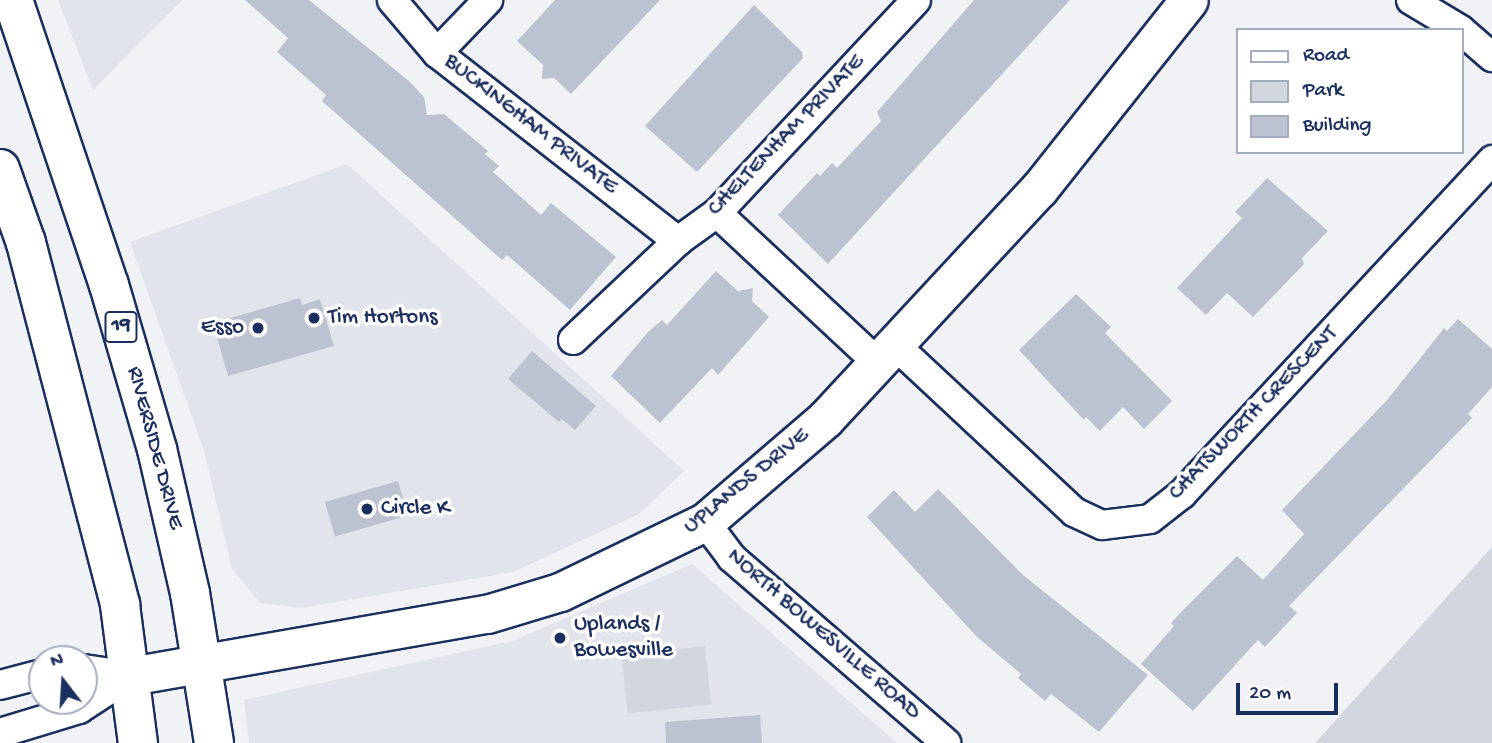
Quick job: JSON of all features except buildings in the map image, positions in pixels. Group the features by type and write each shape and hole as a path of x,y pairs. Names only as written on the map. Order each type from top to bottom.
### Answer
{"main road":[{"name":"RIVERSIDE DRIVE","path":"13,0 109,285 157,449 190,593 214,743"},
{"path":"0,169 26,243 120,605 138,743"}],"street":[{"name":"BUCKINGHAM PRIVATE","path":"392,0 437,53 678,241"},
{"path":"437,53 488,0"},
{"name":"CHELTENHAM PRIVATE","path":"572,340 678,241 717,213 916,0"},
{"name":"UPLANDS DRIVE","path":"131,676 201,661 486,614 560,592 705,522 825,419 1039,189 1189,0"},
{"path":"1411,0 1459,28"},
{"path":"1464,32 1492,57"},
{"name":"CHATSWORTH CRESCENT","path":"885,353 1074,512 1102,525 1150,519 1182,494 1492,160"},
{"path":"717,213 885,353"},
{"name":"NORTH BOWESVILLE ROAD","path":"705,522 732,558 946,743"},
{"path":"98,671 131,676"},
{"path":"0,733 79,709 131,676"},
{"path":"0,685 28,678"}],"shaded area":[{"path":"58,0 182,0 93,90"},
{"path":"347,164 684,471 639,514 513,572 301,608 260,603 232,569 204,451 130,242"},
{"path":"692,564 897,743 249,743 244,700 512,641"}],"green space":[{"path":"1492,547 1492,743 1315,743"},
{"path":"705,646 711,705 628,713 621,655"}],"place":[{"name":"Tim Hortons","path":"314,318"},
{"name":"Esso","path":"258,328"},
{"name":"Circle K","path":"367,509"},
{"name":"Uplands / Bowesville","path":"560,638"}]}
